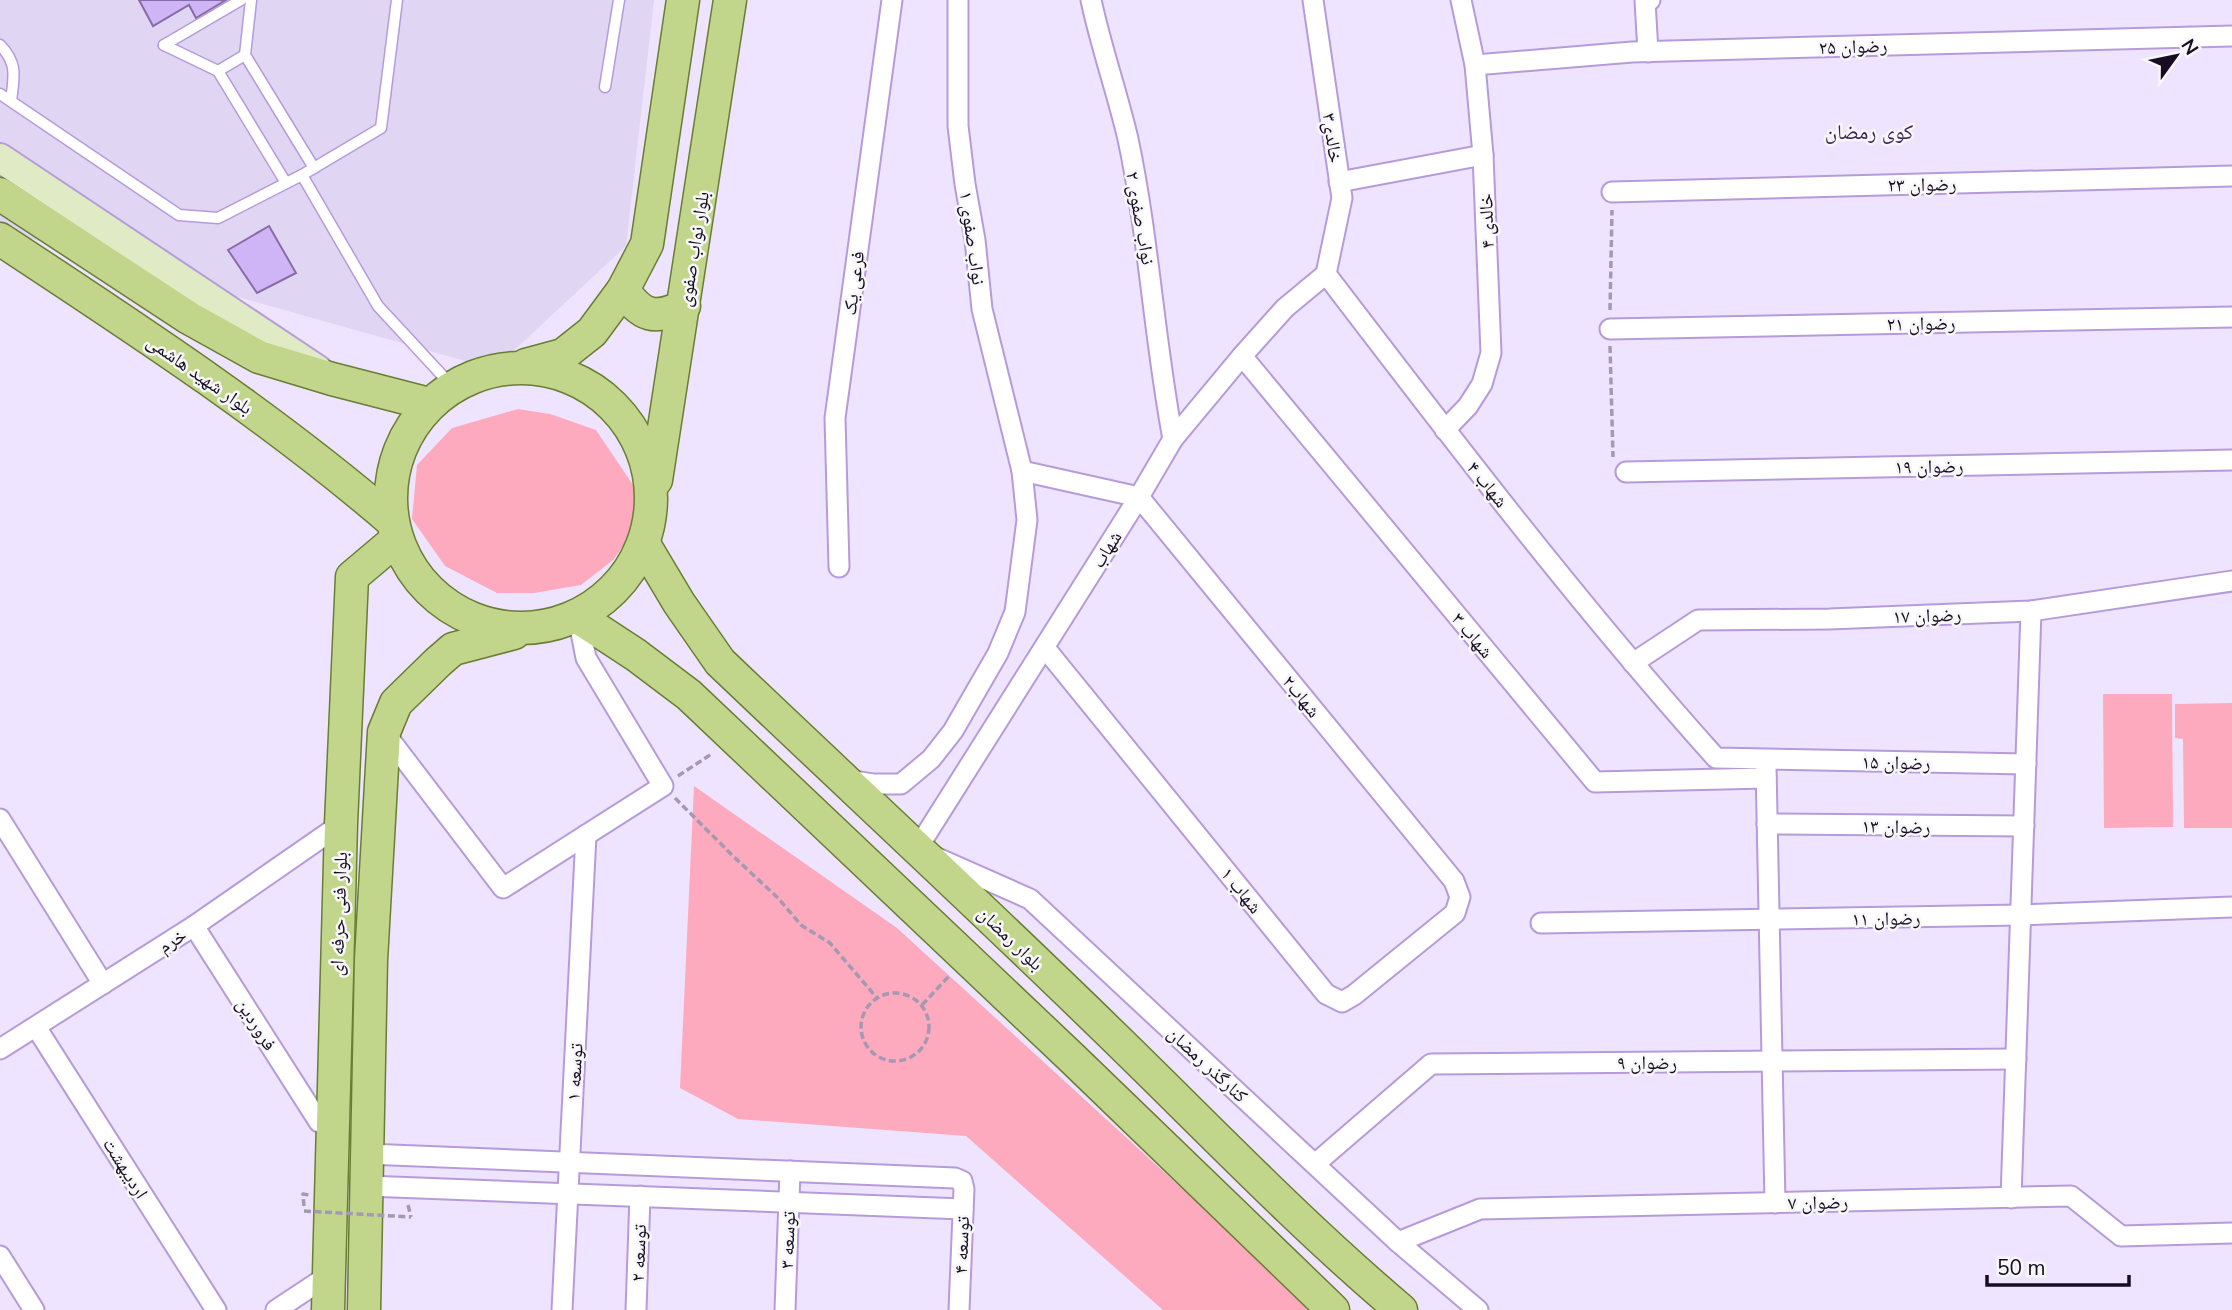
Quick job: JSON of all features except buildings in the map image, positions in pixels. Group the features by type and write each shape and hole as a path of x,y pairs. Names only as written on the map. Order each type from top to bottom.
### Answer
{"main road":[{"path":"525,630 484,624 446,605 416,576 395,530 391,479 404,438 441,395 459,382 494,369 523,366 563,355 592,332 623,290 647,244 683,0"},
{"name":"بلوار نواب صفوی","path":"645,546 730,0"},
{"name":"بلوار شهید هاشمی","path":"0,194 189,318 259,357 332,379 441,395"},
{"name":"بلوار شهید هاشمی","path":"0,239 179,358 322,461 395,530"},
{"path":"623,290 645,314 666,315 684,306"},
{"path":"523,366 573,376 615,405 643,448 653,498"},
{"name":"بلوار فنی حرفه ای","path":"328,1310 341,824 352,577 395,530"},
{"path":"645,546 618,588 578,617 636,655 689,695 1333,1310"},
{"name":"بلوار رمضان","path":"645,546 679,603 720,662 1302,1219 1401,1310"},
{"name":"بلوار فنی حرفه ای","path":"364,1310 371,960 384,732 397,703 453,649 578,617"},
{"path":"1073,1059 1104,1027"}],"street":[{"name":"فرعی یک","path":"839,567 835,418 892,0"},
{"name":"نواب صفوی ۱","path":"843,779 901,785 931,759 953,731 999,653 1015,612 1027,520 1022,471 982,309 958,125 958,0"},
{"name":"نواب صفوی ۲","path":"1091,0 1128,140 1150,269 1162,381 1173,439"},
{"name":"خالدی۳","path":"1312,0 1342,198 1326,274"},
{"name":"خالدی ۴","path":"1445,430 1468,406 1482,384 1492,353 1483,155 1475,65 1461,0"},
{"path":"1648,52 1645,1 1650,0"},
{"name":"رضوان ۲۵","path":"1475,65 1648,52 2232,36"},
{"path":"1339,182 1483,155"},
{"path":"0,158 332,379"},
{"name":"رضوان ۲۳","path":"1612,192 2232,176"},
{"name":"شهاب","path":"917,849 1045,648 1173,439 1285,308 1326,274"},
{"name":"شهاب ۴","path":"1326,274 1445,430 1655,690 1716,758 1766,769"},
{"name":"رضوان ۲۱","path":"1610,329 2232,317"},
{"name":"شهاب ۳","path":"1242,356 1595,782 1766,769"},
{"name":"رضوان ۱۹","path":"1626,472 2232,460"},
{"path":"1022,471 1139,497"},
{"name":"شهاب۲","path":"1139,497 1454,881 1460,897"},
{"name":"رضوان ۱۷","path":"1633,663 1698,620 1829,619 2031,611 2232,581"},
{"path":"2011,1198 2031,611"},
{"path":"384,732 503,888 663,786 586,658 578,617"},
{"name":"شهاب ۱","path":"1045,648 1326,995 1342,1002 1354,995 1455,913 1460,897"},
{"name":"رضوان ۱۵","path":"1766,769 2026,765"},
{"path":"1766,769 1775,1203"},
{"path":"0,819 103,984"},
{"name":"خرم","path":"0,1049 194,926 341,824"},
{"name":"رضوان ۱۳","path":"1767,824 2024,826"},
{"name":"توسعه ۱","path":"562,1310 586,835"},
{"name":"کنارگذر رمضان","path":"917,849 1030,899 1398,1242 1478,1310"},
{"name":"رضوان ۱۱","path":"1541,923 2021,915 2232,907"},
{"name":"فروردین","path":"194,926 319,1122"},
{"name":"اردیبهشت","path":"36,1027 216,1310"},
{"name":"رضوان ۹","path":"1315,1164 1431,1064 2016,1059"},
{"path":"367,1154 790,1171"},
{"name":"توسعه ۴","path":"790,1171 956,1178 962,1181 964,1189 959,1310"},
{"name":"توسعه ۳","path":"785,1310 790,1171"},
{"path":"367,1186 963,1209"},
{"name":"توسعه ۲","path":"636,1310 640,1196"},
{"name":"رضوان ۷","path":"1398,1242 1480,1209 2071,1196 2121,1236 2232,1233"},
{"path":"0,1256 34,1310"},
{"path":"276,1310 329,1275"}],"lane":[{"path":"241,0 164,45 218,71 286,183"},
{"path":"251,0 245,55 314,168"},
{"path":"0,94 179,215 218,218 302,175 381,128 397,0"},
{"path":"605,87 619,0"},
{"path":"0,45 11,57 14,74 12,101"},
{"path":"218,71 245,55"},
{"path":"302,175 378,306 441,395"}],"path":[{"path":"1612,192 1610,329 1614,458 1626,472"},
{"path":"735,738 663,786 778,898 801,925 830,943 877,998"},
{"path":"921,1005 966,958"},
{"path":"901,994 912,997 921,1005 927,1016 928,1039 913,1057 890,1061 869,1050 863,1040 861,1028 863,1016 877,998 901,994"},
{"path":"304,1211 411,1217"}],"shaded area":[{"path":"0,0 654,0 626,246 494,369 0,230"},
{"path":"518,409 550,414 596,430 635,488 640,523 613,560 581,585 534,593 497,593 445,566 412,519 417,465 452,428"},
{"path":"2103,694 2172,694 2173,827 2104,828"},
{"path":"2232,703 2232,828 2184,828 2183,739 2175,738 2175,704"},
{"path":"694,786 897,928 1315,1310 1163,1310 966,1136 738,1119 680,1088"}],"district":[{"name":"کوی رمضان","path":"1869,132"}]}
